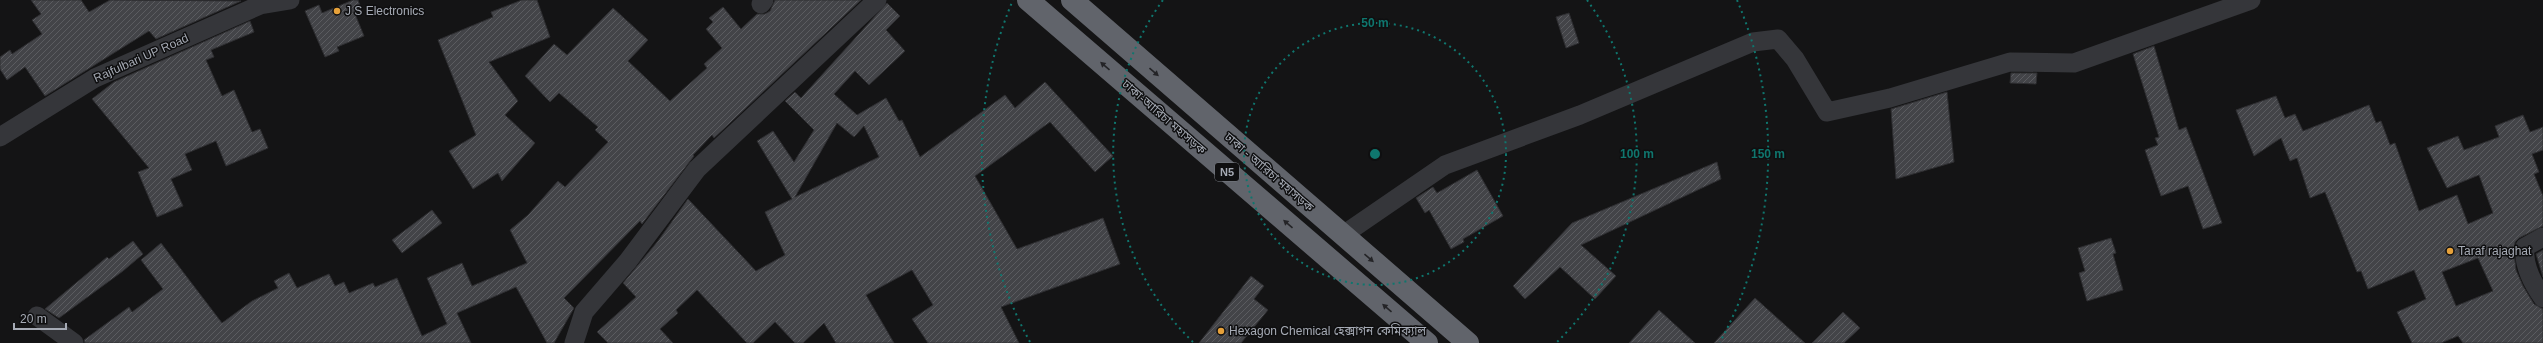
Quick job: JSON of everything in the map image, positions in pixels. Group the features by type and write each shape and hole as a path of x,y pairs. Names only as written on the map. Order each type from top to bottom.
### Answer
{"highway":[{"name":"ঢাকা-আরিচা মহাসড়ক","path":"1028,0 1427,343"},
{"name":"ঢাকা - আরিচা মহাসড়ক","path":"1072,0 1468,343"}],"street":[{"name":"Rajfulbari UP Road","path":"0,137 95,78 260,5 290,0"},
{"path":"574,343 584,312 628,261 697,170 877,0"},
{"path":"1343,236 1445,165 1580,115 1753,42 1778,39 1795,58 1827,112 1890,98 2010,62 2074,63 2251,0"},
{"path":"2543,237 2525,247 2524,257 2536,289 2543,298"},
{"path":"38,316 74,343"}],"building":[{"path":"31,0 81,0 89,12 110,0 241,1 156,39 149,31 45,96 25,67 7,80 0,69 0,57 10,50 12,54 42,34 32,20 41,14"},
{"path":"353,0 358,0 362,11 355,14 364,36 337,47 339,51 325,57 305,11 319,5 322,13"},
{"path":"522,0 537,0 550,37 489,62 518,101 505,115 535,143 502,181 498,173 473,189 449,151 476,135 438,40 493,17 491,12"},
{"path":"775,0 861,0 714,138 712,135 693,155 694,156 642,224 640,221 564,298 574,308 554,343 547,343 516,287 457,313 471,343 85,343 84,340 129,307 132,312 163,289 141,260 161,243 222,323 252,301 278,288 274,281 289,273 297,288 329,274 335,286 344,282 349,293 373,283 375,287 397,278 422,336 447,324 427,278 462,263 472,286 527,263 510,230 528,215 558,181 565,187 608,142 595,130 598,127 559,93 550,102 525,76 554,44 567,55 613,8 648,40 628,61 670,101 707,68 704,64 722,48 706,29 713,22 709,18 723,7 741,29 757,14 765,14 770,11"},
{"path":"887,3 900,16 886,30 905,51 869,85 855,71 834,94 857,115 886,98 899,121 902,120 920,157 1005,95 1015,108 1045,82 1113,156 1095,172 1050,122 975,176 1017,249 1103,218 1120,264 1001,307 1019,343 928,343 912,319 933,305 912,270 866,295 894,343 836,343 824,323 803,343 795,343 775,322 753,343 747,343 697,290 676,310 678,313 660,329 673,343 608,343 597,332 636,297 623,283 658,241 688,199 756,271 785,255 765,212 792,199 757,141 773,131 794,162 814,130 785,101 795,92 801,98","holes":["837,123 854,137 864,126 879,157 795,197"]},
{"path":"1569,13 1579,43 1566,48 1556,17"},
{"path":"250,21 254,32 211,50 214,57 206,60 222,96 234,90 252,132 260,129 268,148 226,166 216,141 185,154 192,170 171,179 183,206 157,217 138,172 149,168 92,99 114,82"},
{"path":"2154,46 2179,130 2186,127 2222,223 2203,229 2188,186 2161,196 2145,150 2158,145 2155,138 2159,137 2133,54"},
{"path":"2011,73 2037,73 2036,84 2010,83"},
{"path":"1947,92 1954,162 1896,179 1891,109"},
{"path":"2276,96 2285,118 2295,114 2303,131 2369,105 2376,123 2381,121 2390,145 2395,143 2419,211 2457,195 2468,224 2493,213 2479,175 2447,188 2427,148 2458,136 2464,150 2499,137 2495,126 2523,115 2530,132 2543,127 2543,150 2532,154 2539,172 2534,174 2543,196 2543,226 2519,238 2515,242 2514,253 2516,270 2523,286 2534,304 2543,309 2543,343 2463,343 2458,336 2441,343 2412,343 2397,312 2426,299 2414,270 2368,289 2361,271 2357,272 2325,192 2310,198 2297,158 2290,161 2281,138 2254,156 2236,110","holes":["2478,258 2493,291 2456,306 2442,272"]},
{"path":"1717,162 1721,179 1581,245 1616,276 1595,299 1560,267 1525,299 1513,286 1572,223"},
{"path":"1477,170 1503,216 1463,239 1464,242 1451,249 1429,210 1425,213 1416,198 1433,187 1437,193"},
{"path":"432,210 442,223 402,253 392,240"},
{"path":"2111,238 2116,253 2113,254 2123,290 2087,301 2079,273 2085,271 2078,248"},
{"path":"133,241 143,254 123,271 59,318 45,309 107,257 109,259"},
{"path":"2543,250 2543,277 2536,254"},
{"path":"1251,276 1264,286 1254,299 1268,310 1241,343 1199,343"},
{"path":"1755,298 1805,343 1714,343"},
{"path":"1659,310 1695,343 1629,343"},
{"path":"1843,312 1860,328 1844,343 1812,343"}],"place":[{"name":"J S Electronics","path":"337,11"},
{"name":"Taraf rajaghat","path":"2450,251"},
{"name":"Hexagon Chemical হেক্সাগন কেমিক্যাল","path":"1221,331"}]}
